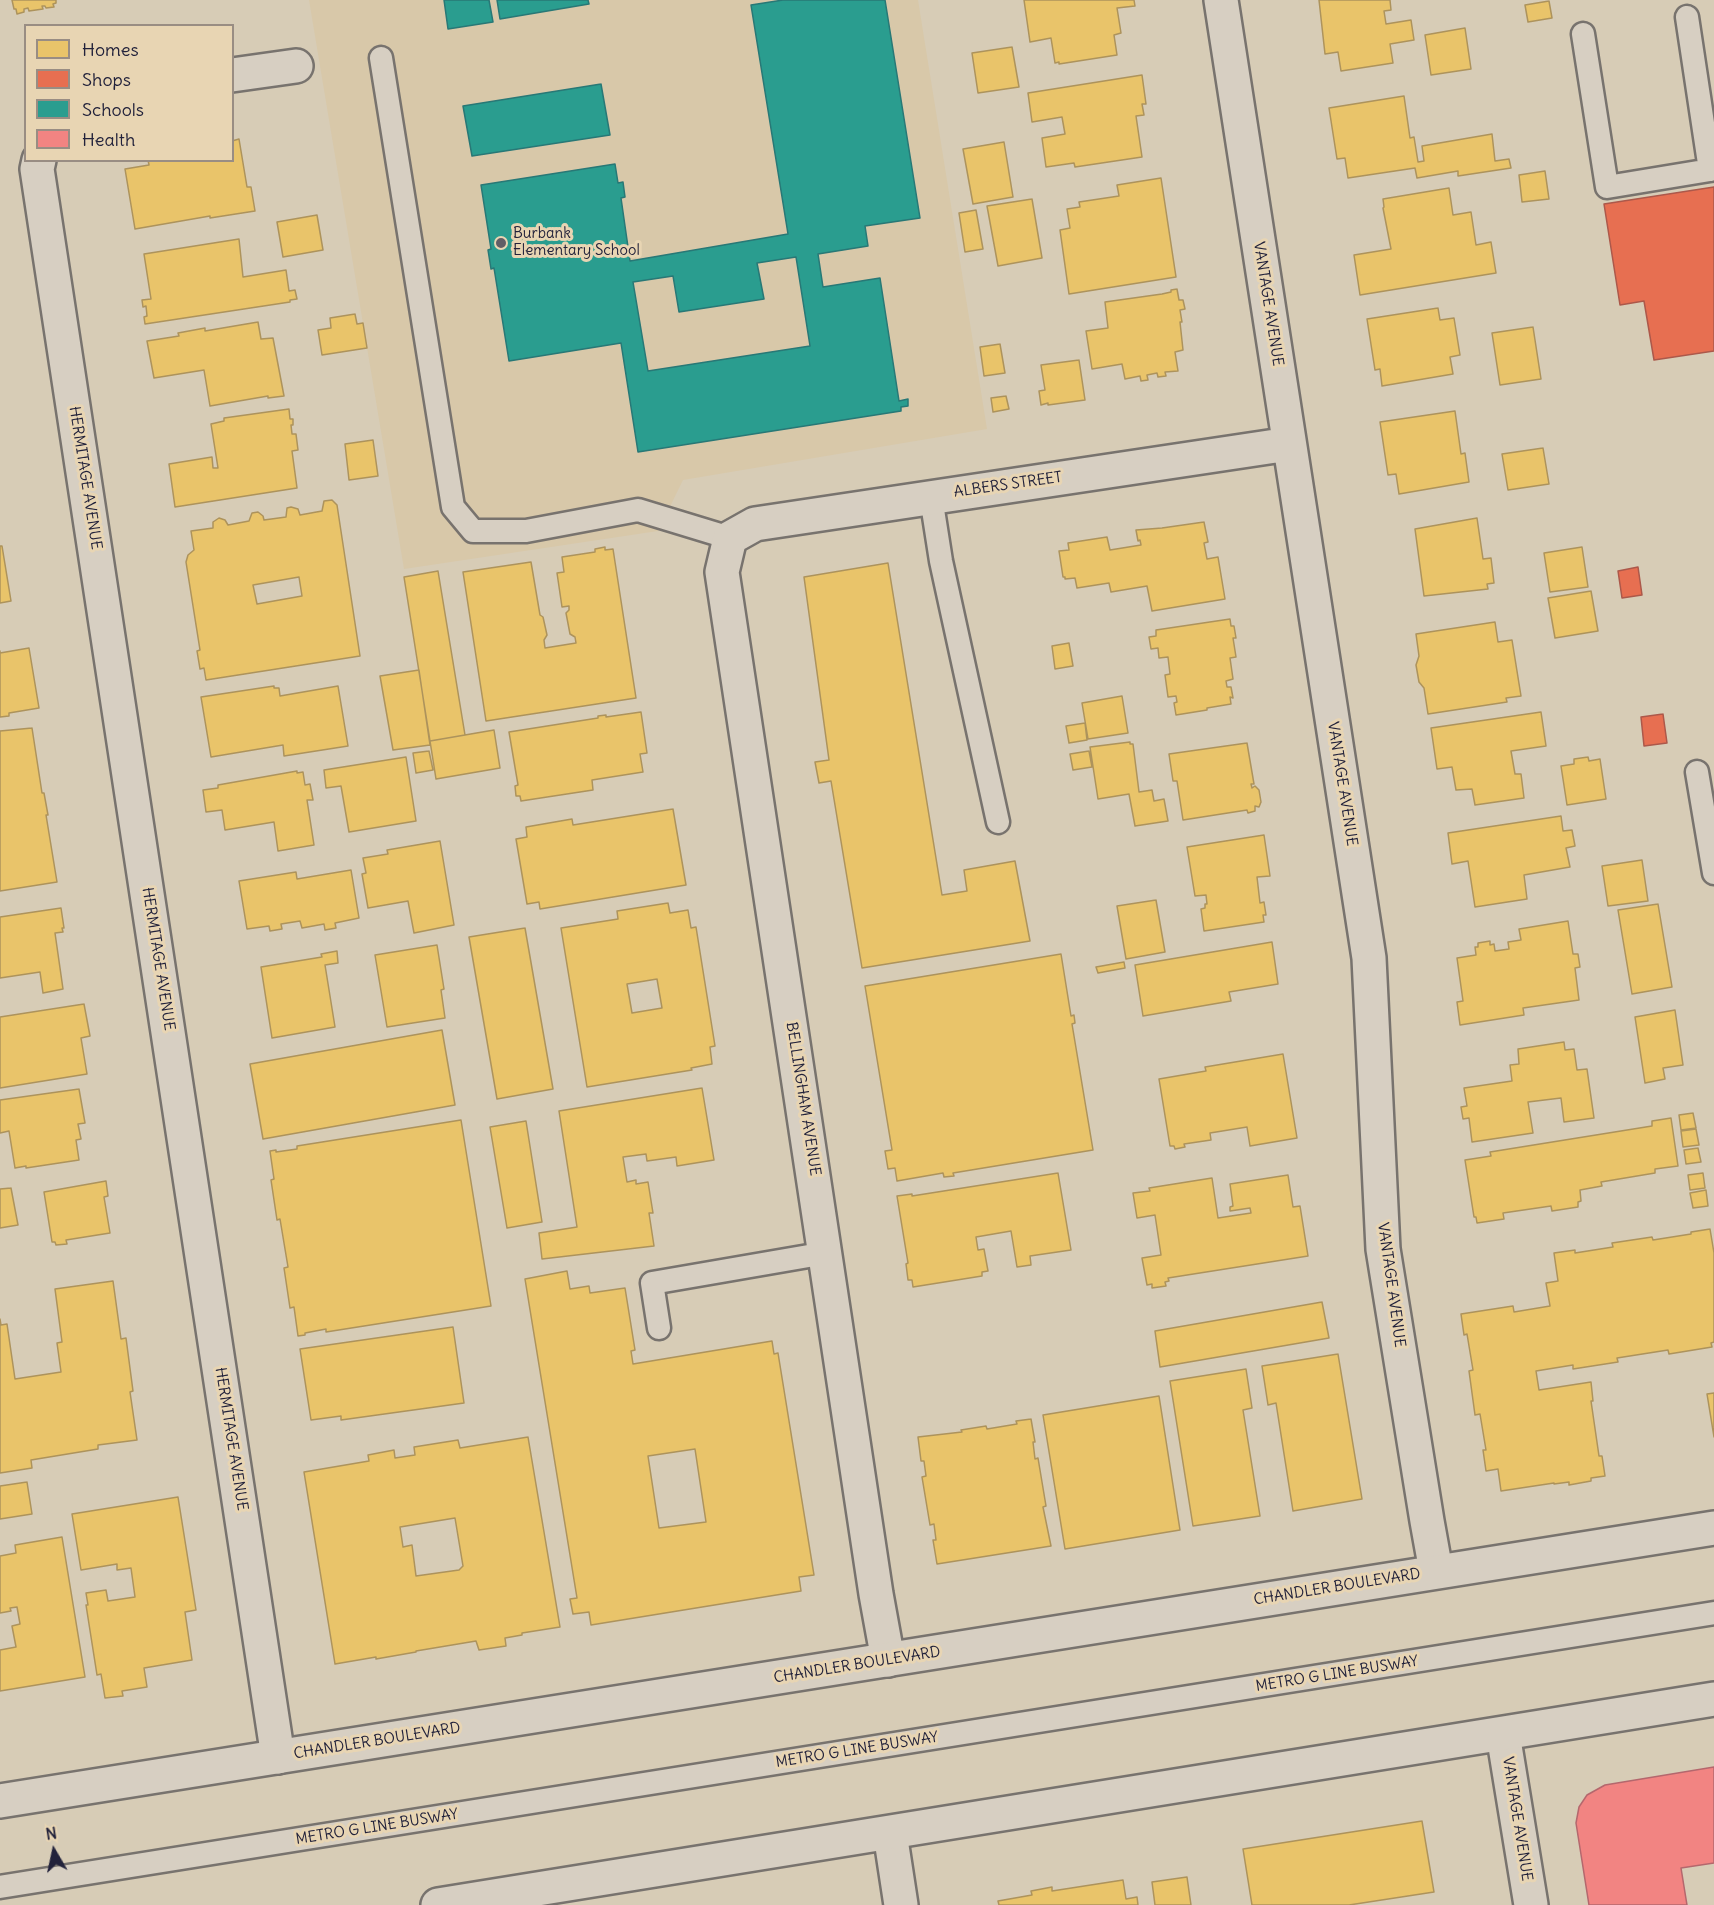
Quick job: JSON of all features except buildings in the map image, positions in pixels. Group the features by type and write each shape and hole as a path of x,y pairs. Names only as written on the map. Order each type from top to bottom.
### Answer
{"street":[{"name":"VANTAGE AVENUE","path":"1221,0 1369,958 1383,1249 1436,1571"},
{"path":"234,75 296,66"},
{"name":"HERMITAGE AVENUE","path":"39,162 37,169 278,1757"},
{"name":"ALBERS STREET","path":"730,538 754,524 1289,444"},
{"name":"BELLINGHAM AVENUE","path":"730,538 722,572 888,1660"},
{"name":"CHANDLER BOULEVARD","path":"0,1801 1714,1528"},
{"path":"438,1905 1714,1699"},
{"name":"VANTAGE AVENUE","path":"1503,1734 1531,1905"},
{"path":"890,1833 901,1905"}],"lane":[{"path":"1583,34 1607,187 1712,170 1688,17"},
{"path":"381,58 453,507 473,531 526,531 638,510 730,538"},
{"path":"931,497 941,561 998,822"},
{"path":"1697,772 1713,864"},
{"path":"659,1328 652,1283 826,1253"},
{"name":"METRO G LINE BUSWAY","path":"0,1887 1714,1614"}],"shaded area":[{"path":"309,0 918,0 987,429 683,480 658,531 404,569"}],"place":[{"name":"Burbank Elementary School","path":"501,243"}]}
